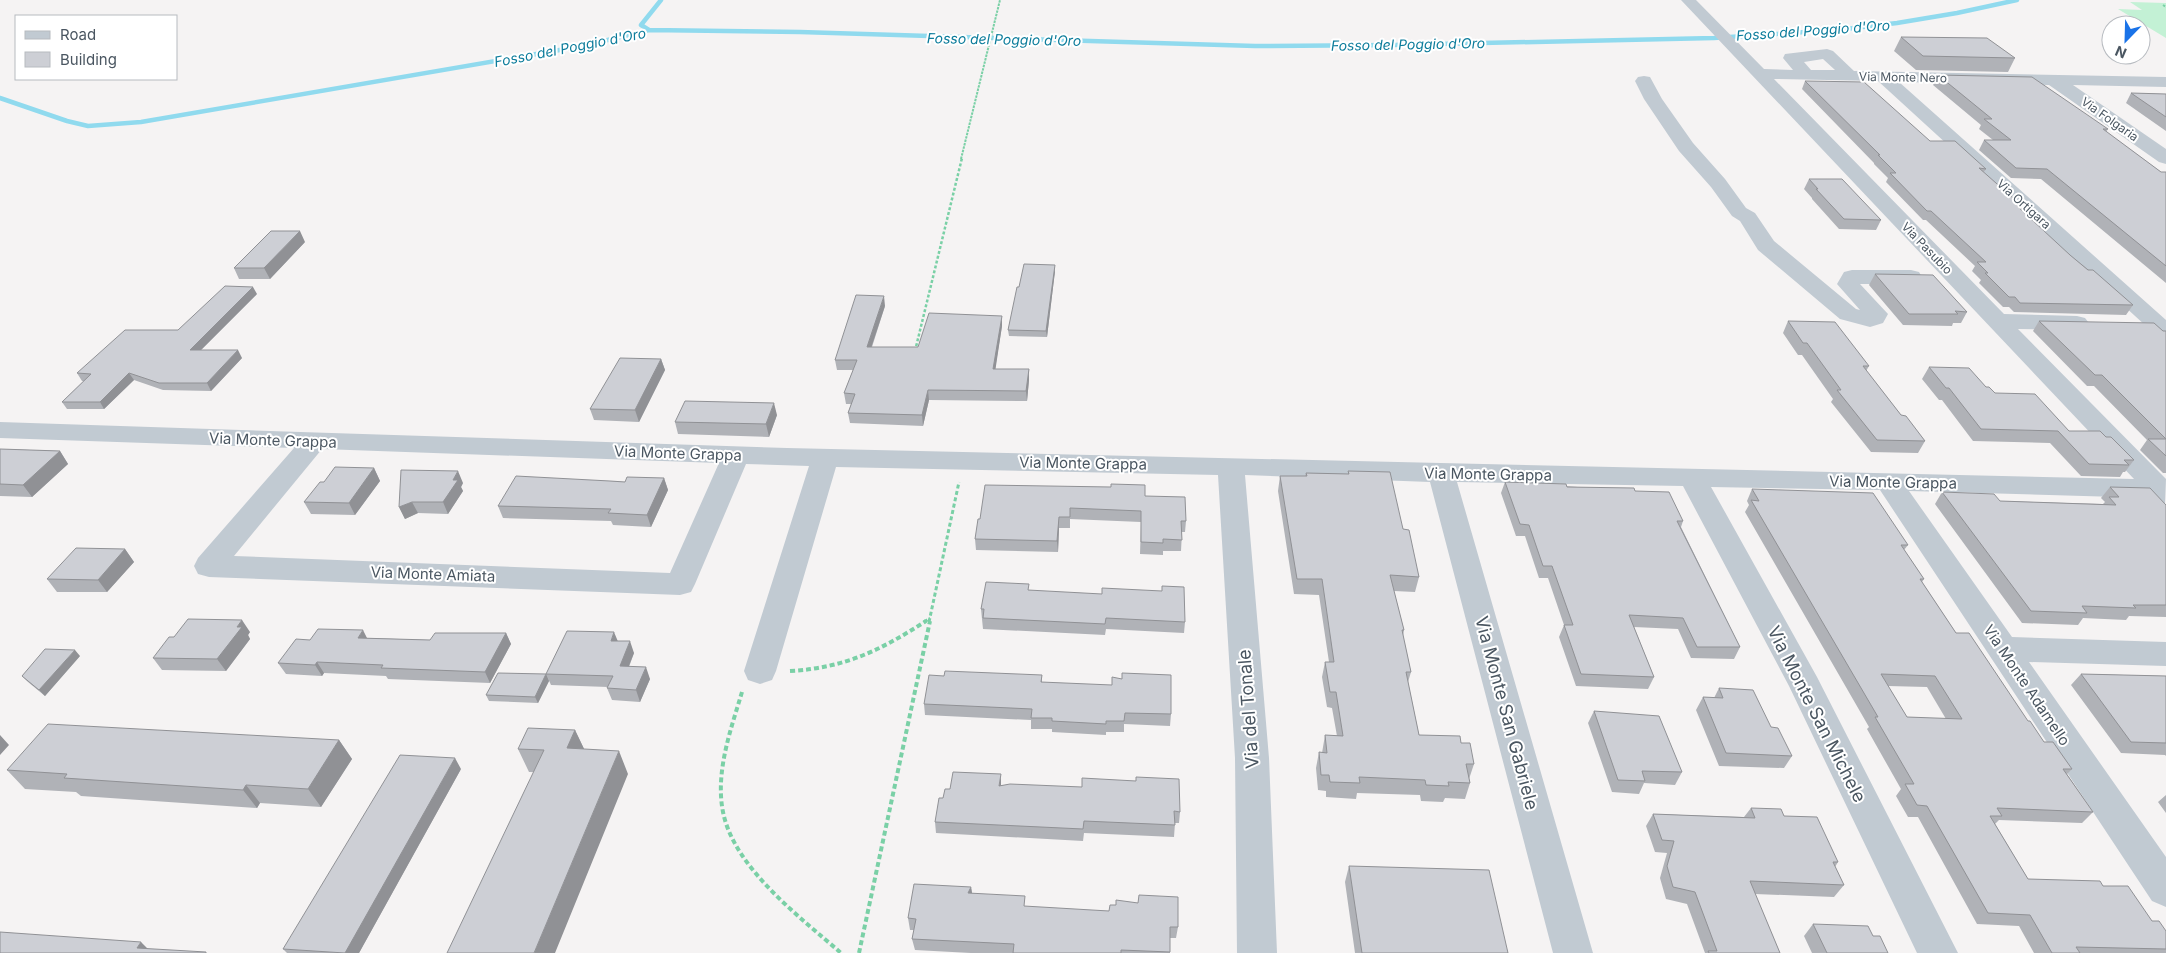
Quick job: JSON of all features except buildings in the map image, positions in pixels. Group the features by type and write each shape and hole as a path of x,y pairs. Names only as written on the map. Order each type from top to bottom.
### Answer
{"street":[{"name":"Via Pasubio","path":"1688,0 1996,321 2164,491"},
{"path":"1808,75 1791,58 1827,54 1850,76"},
{"name":"Via Monte Nero","path":"1759,74 2166,82"},
{"name":"Via Ortigara","path":"1882,76 2163,327"},
{"name":"Via Folgaria","path":"2055,80 2166,158"},
{"path":"1644,81 1653,99 1686,147 1718,182 1739,212 1748,217 1766,245 1848,314 1870,320 1875,318 1876,314 1848,284 1852,277 1956,278"},
{"path":"1996,321 2097,323"},
{"path":"2126,324 2163,327"},
{"name":"Via Monte Grappa","path":"0,430 736,456 1231,466 1441,473 1888,481 2164,491"},
{"name":"Via Monte Amiata","path":"315,441 209,566 680,584 736,456"},
{"path":"760,671 825,458"},
{"name":"Via del Tonale","path":"1231,466 1252,758 1257,953"},
{"name":"Via Monte San Gabriele","path":"1441,473 1573,953"},
{"name":"Via Monte San Michele","path":"1692,477 1805,686 1938,953"},
{"name":"Via Monte Adamello","path":"1888,481 2166,889"},
{"path":"2002,649 2166,654"}],"path":[{"path":"914,355 1000,0"},
{"path":"2162,5 2166,7"},
{"path":"858,953 963,461"},
{"path":"841,953 798,915 752,868 731,838 723,812 723,768 728,738 748,671 803,671 839,666 886,647 930,618"}],"green space":[{"path":"2130,2 2166,3 2166,38 2151,29 2151,15 2128,15 2118,9 2142,10"}],"waterway":[{"path":"649,30 641,25 661,0"},
{"name":"Fosso del Poggio d'Oro","path":"649,30 800,32 1255,46 1714,38 1837,30 1897,23 2017,0"},
{"name":"Fosso del Poggio d'Oro","path":"0,98 67,121 88,126 141,122 583,46 649,30"}]}
